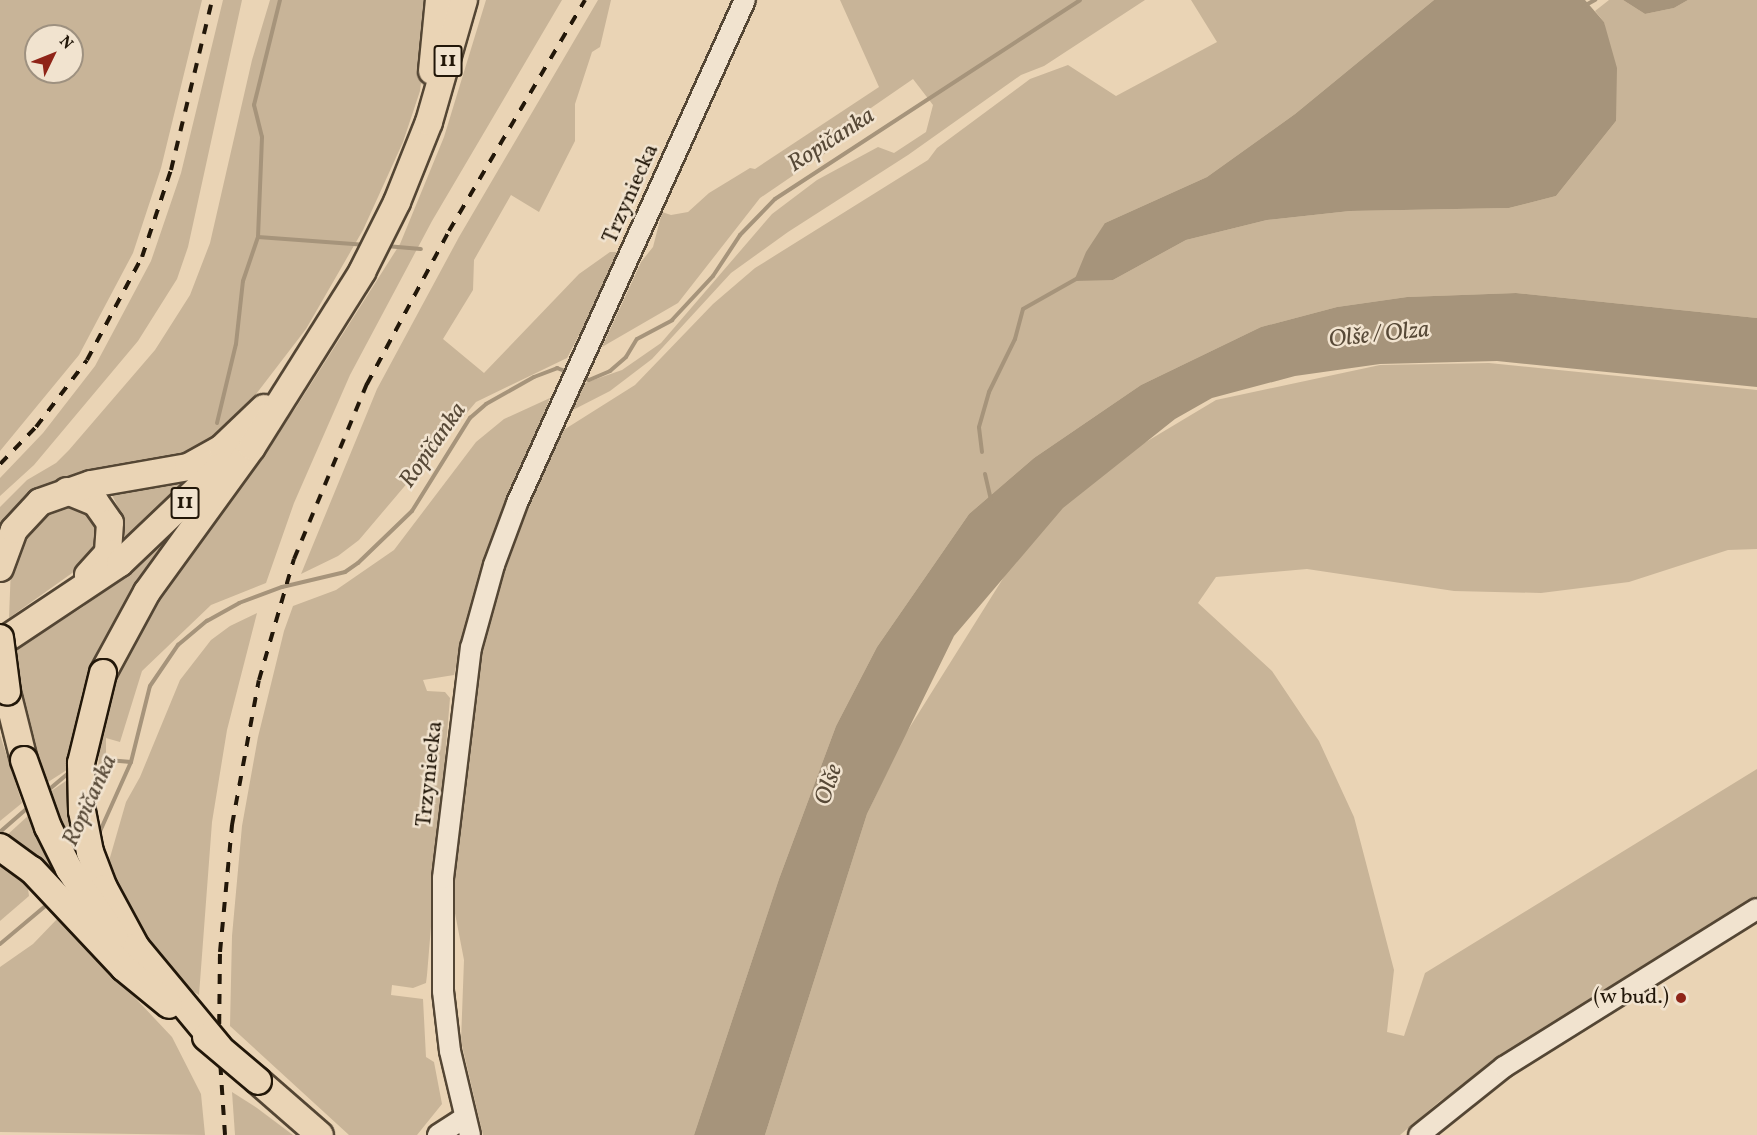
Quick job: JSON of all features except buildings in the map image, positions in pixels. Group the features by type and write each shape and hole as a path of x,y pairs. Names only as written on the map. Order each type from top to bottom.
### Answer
{"main road":[{"path":"429,122 439,0"},
{"name":"11","path":"0,643 120,563 198,491 245,442 294,378 375,247 429,122 464,0"},
{"path":"429,122 449,94 477,0"},
{"path":"0,568 8,539 20,522 40,502 67,490 111,479 188,467 222,448 294,378"},
{"path":"219,1047 136,947 104,888 90,852 82,811 81,763 103,673 147,592 252,447 294,378"},
{"path":"56,607 98,566 112,539 110,523 103,510 89,498 67,490"},
{"path":"0,638 7,692 24,760 48,827 88,900 149,980 219,1047"},
{"path":"0,847 33,870 124,968 320,1135"}],"street":[{"name":"Trzyniecka","path":"467,1127 450,1051 443,991 443,878 464,685 494,565 597,326 745,0"},
{"path":"1419,1135 1504,1067 1757,909"},
{"path":"438,1135 467,1127"}],"shaded area":[{"path":"0,0 202,0 161,168 133,253 79,355 0,451"},
{"path":"223,0 242,0 188,247 177,279 138,341 34,465 0,496 0,478 43,433 95,366 151,261 181,173"},
{"path":"270,0 432,0 420,91 403,142 363,230 306,329 230,428 184,460 88,471 41,486 19,502 0,527 0,507 27,480 56,463 69,450 155,350 190,295 210,243 252,60"},
{"path":"486,0 562,0 432,221 350,375 294,503 266,583 211,605 142,671 120,742 106,738 106,766 97,792 100,734 110,692 145,610 295,409 400,244 444,137"},
{"path":"598,0 611,0 600,47 592,52 575,104 575,141 539,212 511,195 474,260 473,290 443,339 484,373 579,274 610,252 617,252 587,320 567,358 476,402 359,540 338,556 301,574 377,389 459,237"},
{"path":"840,0 1145,0 1044,66 1021,75 908,155 788,232 731,273 652,359 610,391 569,412 582,384 622,370 661,343 772,214 817,180 878,147 894,153 926,132 933,105 913,79 868,110 864,127 760,198 678,303 602,347 641,262 653,247 662,212 671,215 688,212 709,193 750,168 755,169 879,87"},
{"path":"1191,0 1434,0 1295,114 1207,177 1105,223 1113,280 1186,240 1267,220 1350,211 1509,208 1556,196 1616,121 1604,22 1595,11 1609,0 1623,0 1645,14 1674,8 1688,0 1757,0 1757,318 1516,293 1407,297 1337,307 1261,327 1141,385 1034,458 969,514 877,647 836,726 779,879 694,1135 483,1135 461,1041 464,960 453,903 464,771 484,640 496,596 533,494 562,431 635,385 713,304 755,268 928,160 937,148 1030,79 1068,65 1116,96 1217,42"},
{"path":"1489,363 1757,390 1757,549 1728,550 1629,582 1541,593 1454,591 1307,569 1216,577 1198,603 1272,671 1319,741 1354,817 1394,970 1387,1032 1404,1036 1425,973 1757,769 1757,898 1440,1101 1400,1135 765,1135 867,814 903,738 1054,497 1216,400 1380,365"},
{"path":"550,398 478,578 454,675 423,680 427,691 445,692 450,698 427,975 426,983 413,988 392,985 391,995 423,999 426,1057 434,1062 442,1104 417,1135 349,1135 230,1026 232,936 242,826 258,737 284,631 293,606 336,590 394,550 476,442 504,419"},
{"path":"181,483 169,499 125,537 124,519 111,493"},
{"path":"70,505 86,508 99,523 99,544 82,566 9,618 11,566 22,541 50,510"},
{"path":"192,515 107,634 82,692 73,740 73,766 45,784 30,742 12,652 83,607"},
{"path":"257,613 227,730 212,822 199,995 189,989 146,939 129,911 109,861 126,802 140,777 180,680 211,640 230,626"},
{"path":"0,735 22,803 0,821"},
{"path":"73,776 79,842 72,849 47,794"},
{"path":"30,814 54,866 50,870 6,836"},
{"path":"0,861 27,881 29,896 0,921"},
{"path":"59,917 172,1037 201,1094 205,1135 0,1132 0,967 33,944"},
{"path":"232,1092 257,1108 293,1135 235,1135"}],"water":[{"path":"1434,0 1585,0 1604,22 1617,68 1616,121 1556,196 1509,208 1350,211 1267,220 1186,240 1113,280 1074,281 1086,252 1105,223 1207,177 1295,114"},
{"path":"1623,0 1688,0 1674,8 1645,14"},
{"path":"1516,293 1757,318 1757,387 1497,361 1380,364 1295,376 1212,398 1175,419 1063,508 954,636 867,814 765,1135 694,1135 779,879 836,726 877,647 969,514 1034,458 1141,385 1261,327 1337,307 1407,297"}],"waterway":[{"path":"217,423 236,344 243,281 258,237 262,137 254,105 280,0"},
{"name":"Ropičanka","path":"579,377 589,380 610,371 626,357 637,339 672,320 713,276 740,235 775,199 1080,0"},
{"path":"1584,6 1595,0"},
{"path":"258,237 367,245"},
{"path":"386,246 421,249"},
{"path":"982,452 979,427 989,392 1015,339 1023,309 1078,278"},
{"name":"Ropičanka","path":"97,838 131,762 150,686 178,645 207,621 239,603 282,587 345,572 358,563 412,511 470,418 486,404 534,377 557,368 570,373"},
{"path":"985,474 991,499"},
{"path":"108,760 131,762"},
{"path":"46,792 72,770"},
{"path":"0,832 31,805"},
{"name":"Ropičanka","path":"0,944 50,902"}],"railway":[{"path":"0,464 36,427 87,360 142,257 171,170 212,0"},
{"path":"225,1135 219,1044 220,952 232,825 259,680 294,559 367,384 449,231 585,0"}],"place":[{"name":"(w bud.)","path":"1681,998"}],"water label":[{"name":"Olše / Olza","path":"1379,336"},
{"name":"Olše","path":"830,785"}]}
